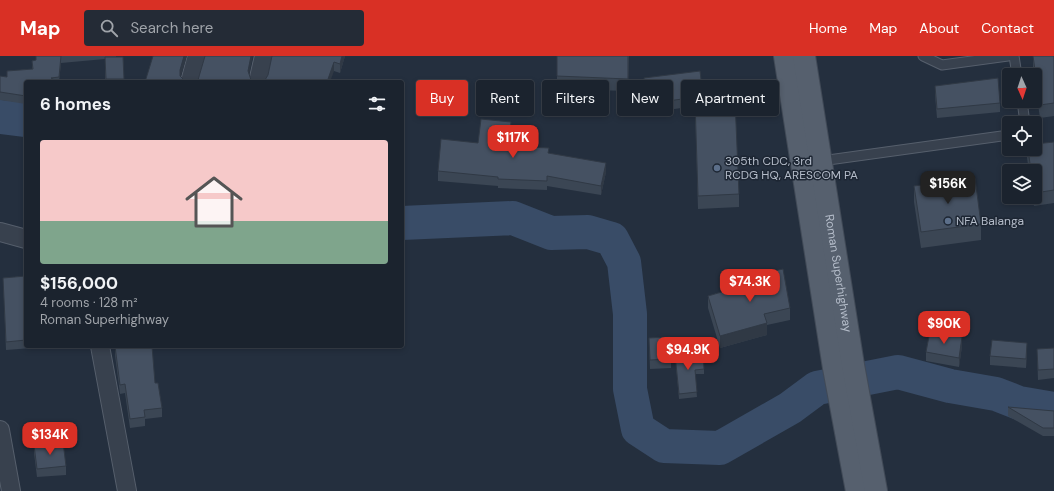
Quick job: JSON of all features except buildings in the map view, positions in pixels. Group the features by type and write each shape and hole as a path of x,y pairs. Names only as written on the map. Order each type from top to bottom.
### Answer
{"main road":[{"name":"Roman Superhighway","path":"787,57 821,161 843,366"},
{"name":"Roman Superhighway","path":"787,57 857,445 857,491"},
{"name":"Roman Superhighway","path":"857,445 876,491"}],"street":[{"path":"191,80 197,56"},
{"path":"258,80 264,56"},
{"path":"0,232 24,238"},
{"path":"100,348 127,491"},
{"path":"0,430 11,491"}],"lane":[{"path":"924,56 942,65 1008,56"},
{"path":"1014,56 1016,68"},
{"path":"821,161 1002,136"}],"waterway":[{"path":"0,117 24,120"},
{"path":"404,223 513,218 551,233 588,232 612,239 624,262 630,314 630,389 638,429 664,446 720,448 790,408 817,388 898,372 950,386 996,394 1019,403 1054,409"}],"place":[{"name":"305th CDC, 3rd RCDG HQ, ARESCOM PA","path":"717,168"},
{"name":"NFA Balanga","path":"948,221"}]}
